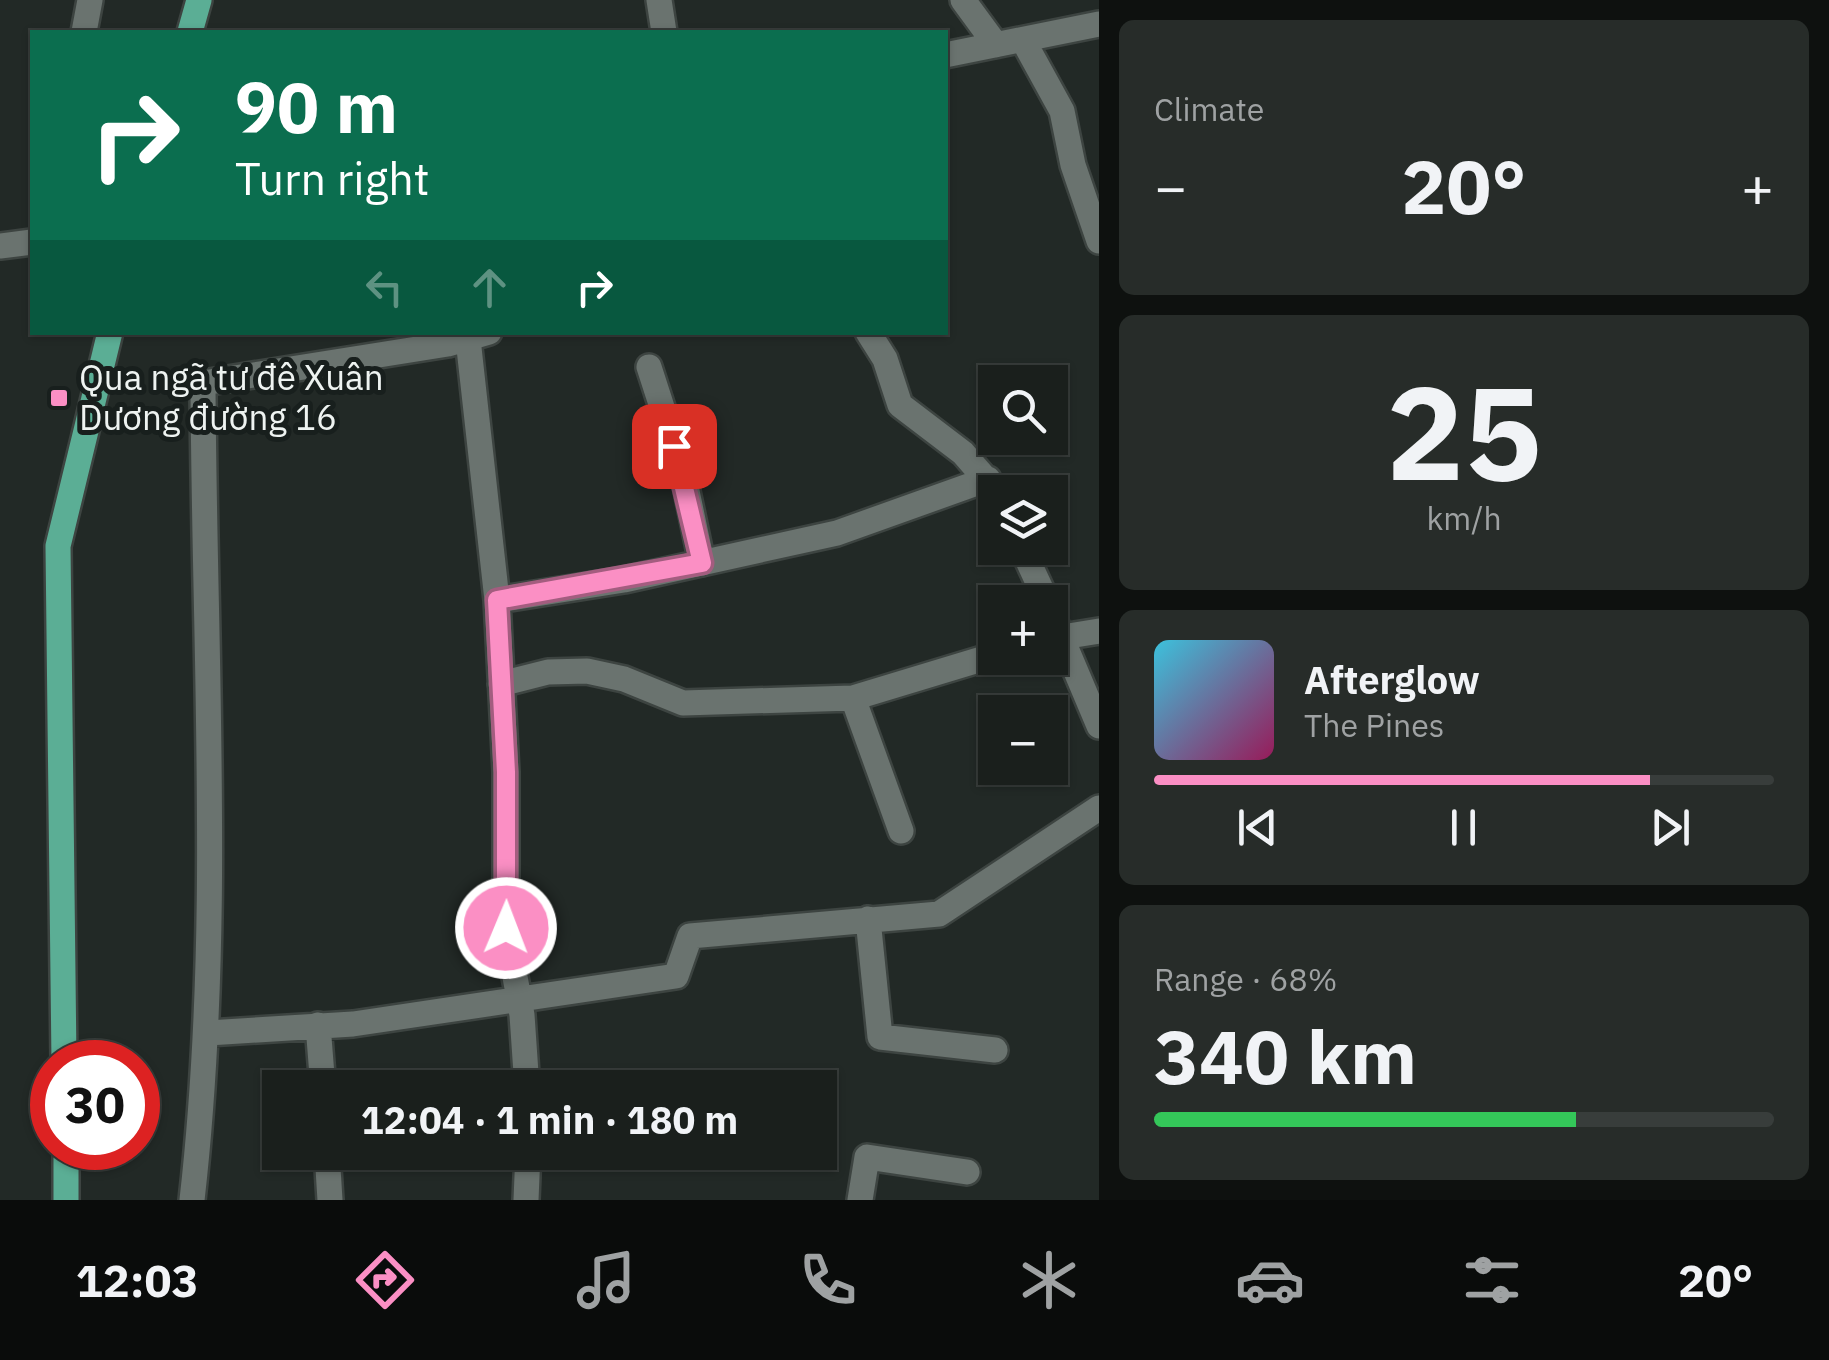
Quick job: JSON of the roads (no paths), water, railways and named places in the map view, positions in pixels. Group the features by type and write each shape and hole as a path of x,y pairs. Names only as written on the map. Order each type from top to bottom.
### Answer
{"main road":[{"path":"191,30 200,0"},
{"path":"64,1040 58,546 109,335"},
{"path":"66,1170 66,1200"}],"street":[{"path":"84,30 90,0"},
{"path":"658,0 664,30"},
{"path":"964,0 996,45"},
{"path":"948,53 1099,24"},
{"path":"1024,40 1062,111 1073,166 1099,241"},
{"path":"0,246 30,242"},
{"path":"870,335 884,359 900,405 962,453 982,475"},
{"path":"192,1200 208,1033 212,742 203,384 479,336 506,772 506,928 519,999 525,1070"},
{"path":"649,367 682,472 702,563"},
{"path":"497,600 702,563 837,533 978,490"},
{"path":"1068,635 1099,630"},
{"path":"500,684 548,672 587,672 624,679 684,703 853,698 978,660"},
{"path":"1068,662 1099,726"},
{"path":"853,698 902,831"},
{"path":"208,1033 318,1025 676,976 690,936 939,914 1099,808"},
{"path":"868,918 880,1037 995,1050"},
{"path":"318,1025 322,1070"},
{"path":"860,1200 867,1157 967,1172"},
{"path":"328,1170 330,1200"},
{"path":"526,1200 527,1170"}],"place":[{"name":"Qua ngã tư đê Xuân Dương đường 16","path":"59,398"}]}
